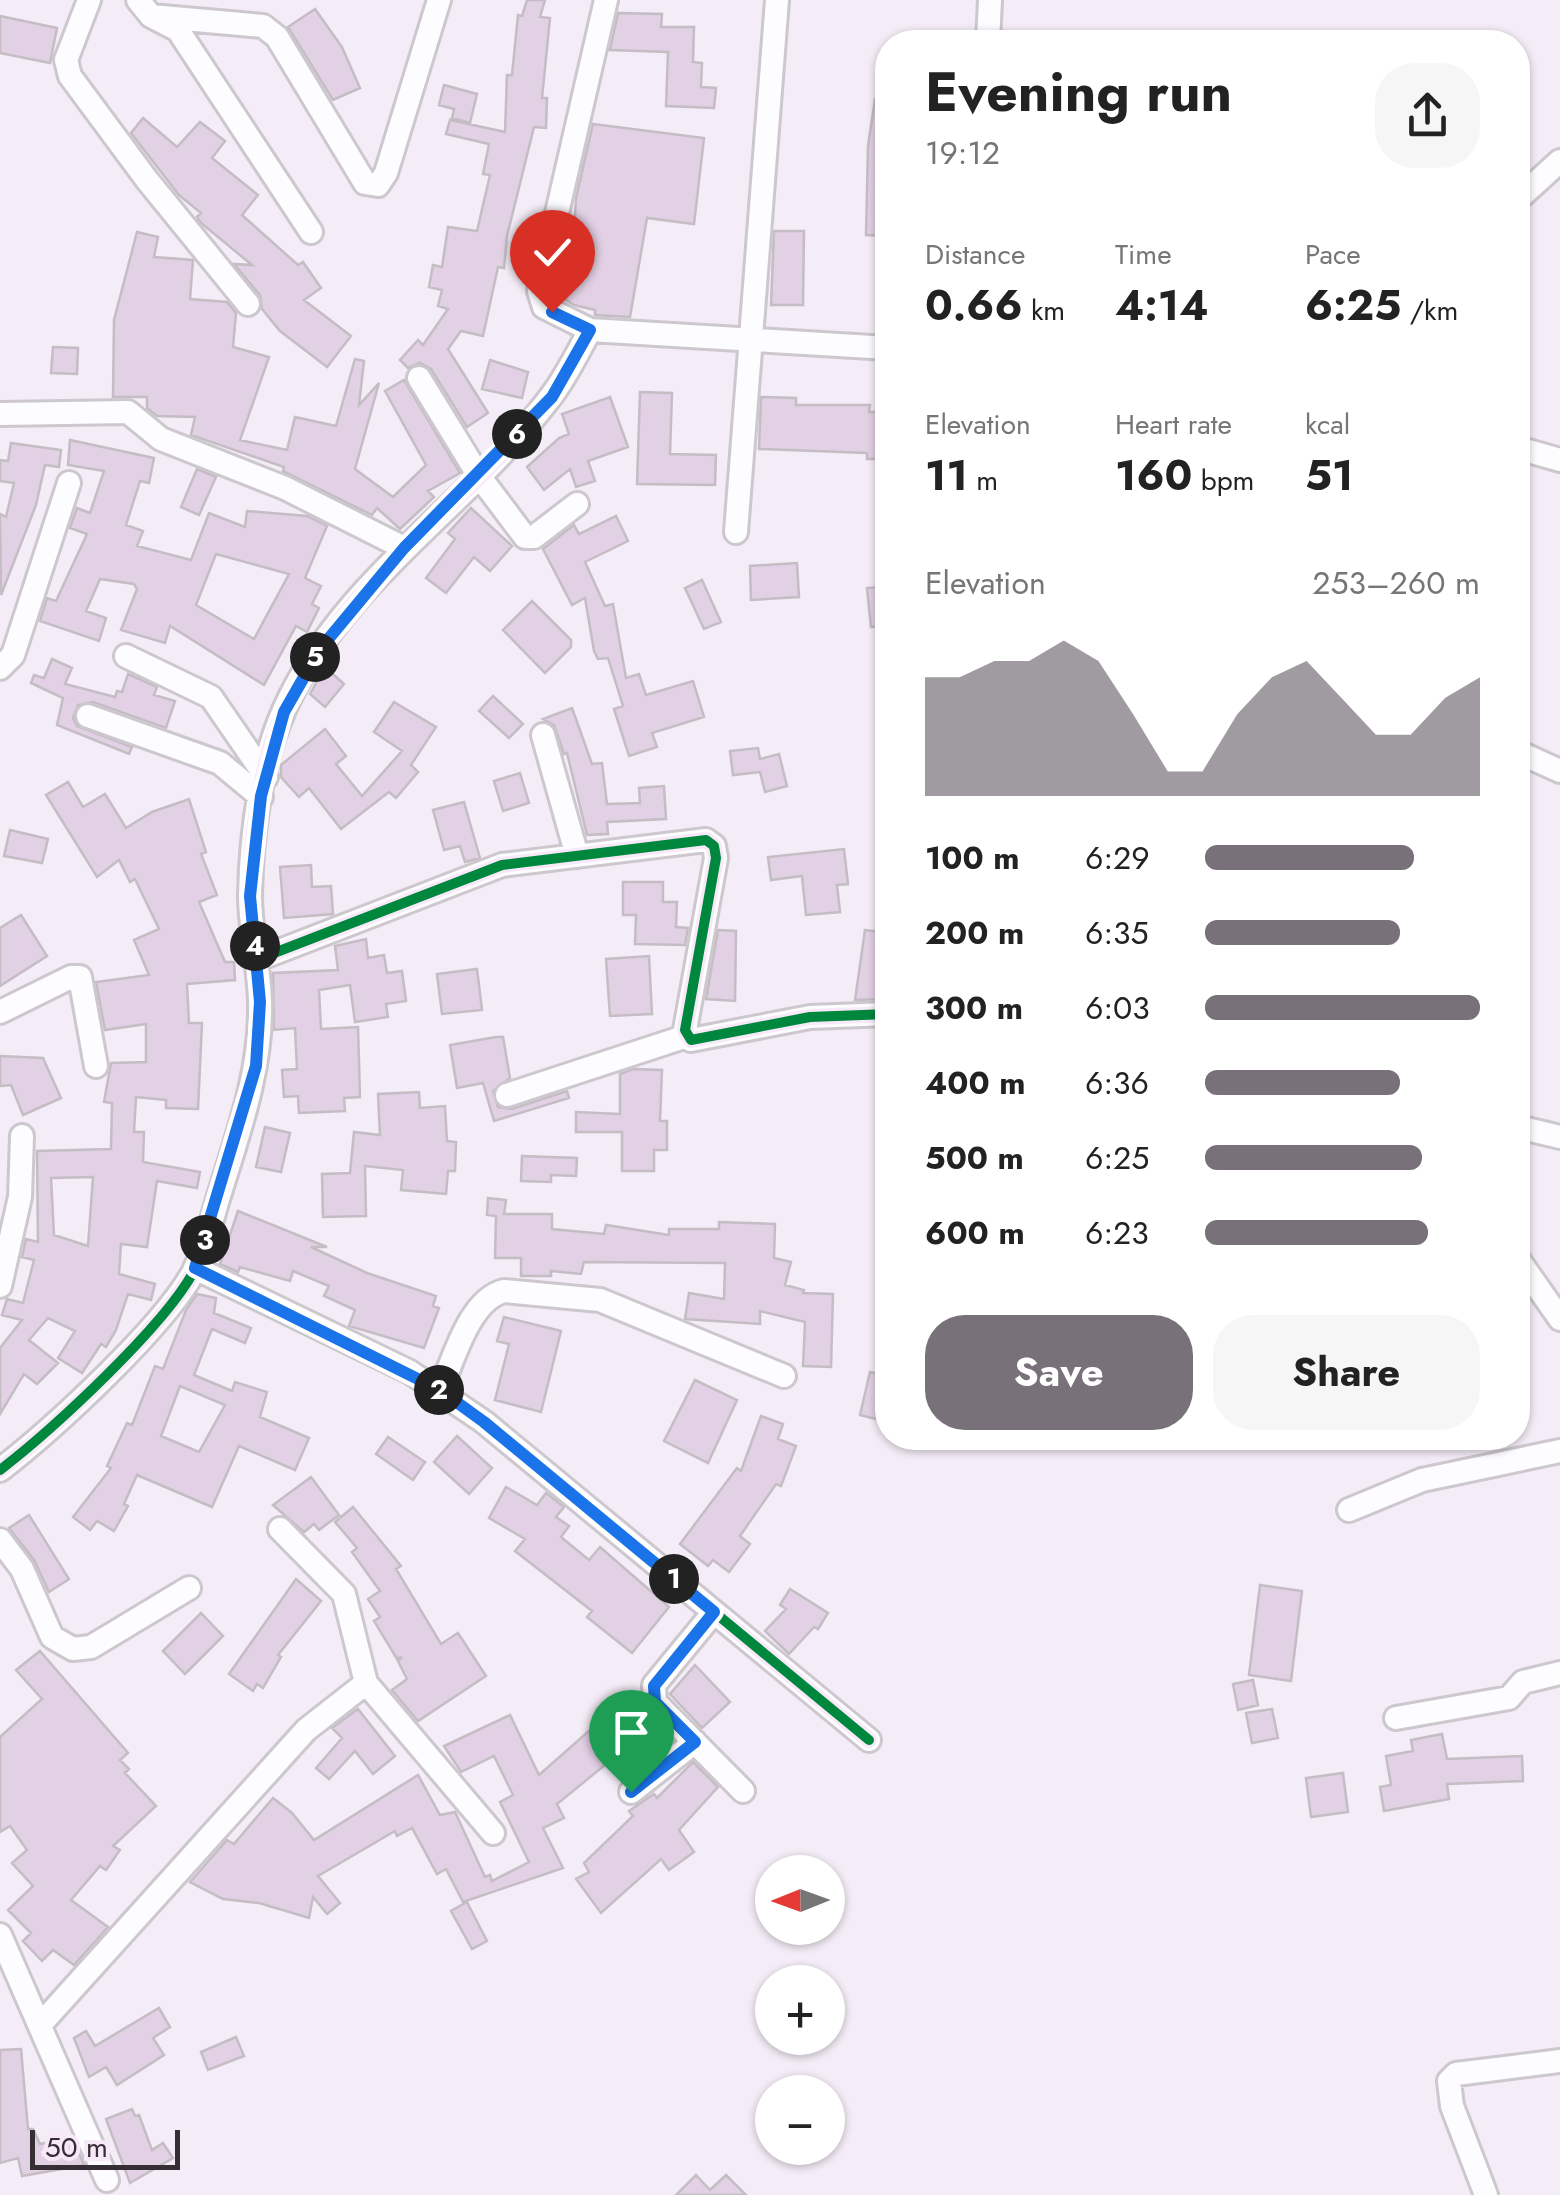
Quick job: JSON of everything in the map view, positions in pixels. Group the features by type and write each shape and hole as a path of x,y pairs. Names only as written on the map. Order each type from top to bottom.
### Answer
{"street":[{"path":"89,0 66,60 70,76 147,180 248,304"},
{"path":"145,8 263,26 278,37 365,182 378,185 386,173 439,0"},
{"path":"606,0 538,291 544,307 590,330 875,347"},
{"path":"736,532 777,0"},
{"path":"989,30 990,0"},
{"path":"145,8 178,30 310,232"},
{"path":"1530,188 1560,161"},
{"path":"0,1470 137,1340 175,1300 195,1268 256,1066 260,1002 250,896 263,787 284,712 320,649 404,548 479,476 552,397 590,330"},
{"path":"419,378 479,476 525,536 534,537 577,504"},
{"path":"0,414 128,412 161,439 285,488 404,548"},
{"path":"1530,451 1560,460"},
{"path":"0,668 13,656 69,483"},
{"path":"126,656 211,697 263,787"},
{"path":"88,716 220,763 263,787"},
{"path":"543,735 577,856"},
{"path":"1530,757 1560,771"},
{"path":"256,960 502,865 706,840 714,846 716,858 687,1036"},
{"path":"0,1012 71,977 80,977 96,1066"},
{"path":"507,1095 687,1036 698,1040 810,1017 875,1014"},
{"path":"1530,1130 1560,1137"},
{"path":"0,1286 20,1197 22,1136"},
{"path":"195,1268 440,1390 484,1422 869,1740"},
{"path":"1530,1276 1560,1319"},
{"path":"440,1390 479,1306 490,1294 504,1290 600,1300 784,1376"},
{"path":"1349,1510 1422,1480 1560,1451"},
{"path":"280,1529 344,1594 366,1683 493,1834"},
{"path":"0,1540 22,1570 52,1637 73,1649 91,1647 189,1588"},
{"path":"714,1612 654,1686 655,1702 742,1791"},
{"path":"1396,1718 1508,1698 1523,1682 1560,1673"},
{"path":"40,2025 306,1730 366,1683"},
{"path":"631,1792 695,1742"},
{"path":"0,1934 107,2180"},
{"path":"1486,2195 1452,2106 1448,2081 1456,2074 1560,2061"}],"building":[{"path":"527,0 545,0 540,17 550,18 542,98 547,98 546,128 534,127 507,236 504,268 498,267 483,336 461,331 448,349 488,413 467,427 431,369 420,363 408,368 400,360 418,340 423,345 448,309 438,306 442,290 429,287 433,265 442,267 448,227 477,231 490,175 483,174 489,144 446,134 450,120 505,132 507,75 512,75 518,15 522,16"},
{"path":"315,9 342,47 360,88 333,100 288,27"},
{"path":"618,13 662,14 661,27 694,27 693,62 702,63 701,87 716,88 714,108 666,106 668,52 610,50"},
{"path":"0,16 57,28 50,63 0,53"},
{"path":"444,85 477,94 470,123 452,118 454,109 439,105"},
{"path":"875,99 875,235 866,235 868,146"},
{"path":"143,118 177,147 200,122 225,141 212,158 258,195 242,215 298,265 303,262 321,288 304,300 351,336 327,367 280,331 262,309 260,295 234,264 252,265 201,223 197,217 201,213 179,195 131,133"},
{"path":"593,124 704,138 694,224 647,218 630,317 595,315 595,310 574,305 555,293 564,248 573,249 576,198"},
{"path":"774,231 804,231 803,305 771,305"},
{"path":"137,232 158,237 154,257 193,260 190,299 227,302 236,313 233,347 269,357 240,440 287,450 295,417 336,426 355,359 364,361 359,405 379,383 355,469 393,497 426,465 385,391 404,380 460,473 428,491 434,497 400,529 377,508 372,515 283,471 284,467 191,435 195,417 157,416 147,408 147,397 113,397 114,320"},
{"path":"53,347 78,348 77,374 51,373"},
{"path":"490,360 528,372 522,398 482,389"},
{"path":"640,392 672,393 670,454 716,455 715,485 637,484"},
{"path":"610,397 628,447 588,461 595,481 576,487 570,469 544,490 527,467 559,438 569,434 562,414"},
{"path":"761,397 796,398 796,405 870,405 869,412 875,412 875,459 867,459 867,453 759,449"},
{"path":"70,440 154,458 149,483 140,481 126,525 143,531 137,546 191,560 209,513 245,527 247,511 307,516 327,526 305,578 321,586 312,604 319,608 307,632 296,626 264,685 170,626 165,643 121,630 137,589 134,584 100,579 86,611 106,618 99,641 40,621 47,598 56,601 87,534 70,528 77,508 90,513 104,471 68,465","holes":["216,554 289,574 254,639 196,605"]},
{"path":"11,443 61,450 59,467 45,465 36,505 1,595 0,514 6,517 14,483 0,481 0,460 8,461"},
{"path":"197,469 216,477 199,515 181,507"},
{"path":"471,508 512,546 490,571 474,557 446,593 426,578 455,539 448,533"},
{"path":"616,516 628,541 585,562 605,606 613,604 626,678 639,674 646,695 693,681 704,717 652,733 657,747 629,756 614,709 623,706 608,658 598,659 594,651 585,598 572,605 543,549 574,525 579,534"},
{"path":"797,563 799,597 751,600 750,566"},
{"path":"702,580 721,622 704,629 685,588"},
{"path":"875,587 875,627 871,627 867,588"},
{"path":"532,601 571,640 571,647 545,673 503,630"},
{"path":"52,659 72,668 65,684 115,697 117,691 122,692 128,674 157,687 154,695 175,701 166,728 93,702 78,705 73,718 77,726 132,747 129,754 57,725 63,698 31,683 34,675 44,678"},
{"path":"325,667 344,684 325,707 310,694"},
{"path":"493,696 523,724 509,738 479,711"},
{"path":"394,702 436,727 411,765 418,772 396,798 389,792 341,829 309,788 299,797 281,777 281,765 325,729 346,756 336,764 362,796 402,751 374,732"},
{"path":"572,708 592,764 602,763 607,804 640,803 639,788 664,786 666,819 607,822 608,834 587,835 567,753 564,754 554,725 543,719"},
{"path":"758,748 760,759 779,754 787,786 765,792 760,772 733,775 730,751"},
{"path":"520,773 529,803 503,811 494,781"},
{"path":"68,782 83,807 105,794 126,828 152,812 189,799 206,852 201,854 217,895 199,902 225,962 234,962 235,980 187,984 189,1023 202,1023 198,1109 166,1108 166,1100 136,1097 134,1132 144,1132 143,1162 200,1172 197,1188 157,1181 147,1247 121,1244 119,1274 155,1284 151,1300 128,1294 116,1330 106,1347 101,1344 82,1373 58,1358 75,1331 48,1318 29,1340 58,1363 37,1384 24,1374 0,1414 0,1348 22,1320 2,1315 7,1299 23,1303 34,1260 22,1257 26,1239 38,1242 37,1151 111,1149 112,1103 104,1102 111,1063 146,1062 146,1024 105,1030 96,982 149,975 134,940 159,929 135,879 130,882 119,860 97,877 46,795","holes":["93,1177 88,1246 54,1235 51,1178"]},
{"path":"464,802 480,858 465,862 460,846 444,850 433,810"},
{"path":"10,830 48,839 42,863 4,856"},
{"path":"844,849 848,884 837,885 840,912 806,915 802,876 771,880 768,857"},
{"path":"311,865 312,887 331,886 333,914 284,918 280,867"},
{"path":"623,882 663,882 663,902 677,902 676,927 688,928 685,945 635,944 636,915 623,915"},
{"path":"21,915 47,956 0,986 0,928"},
{"path":"718,930 736,931 735,1001 706,999"},
{"path":"865,930 875,931 875,999 855,1000"},
{"path":"366,939 368,958 384,955 387,973 402,971 406,1001 386,1004 388,1017 355,1022 350,985 319,990 321,1029 358,1027 360,1097 344,1098 345,1111 299,1113 298,1096 284,1097 282,1070 297,1069 295,1028 274,1030 273,973 338,970 335,946"},
{"path":"649,956 652,1014 610,1016 606,959"},
{"path":"477,969 482,1010 442,1014 437,974"},
{"path":"503,1037 510,1078 493,1091 498,1107 512,1109 567,1091 569,1098 494,1121 483,1083 457,1088 450,1045"},
{"path":"0,1056 43,1058 61,1098 23,1115 11,1085 0,1086"},
{"path":"633,1069 662,1070 660,1121 667,1121 667,1150 654,1150 654,1171 622,1171 622,1132 576,1132 576,1112 620,1114 620,1074"},
{"path":"419,1092 420,1108 445,1106 447,1141 456,1142 455,1171 448,1171 446,1194 401,1190 403,1170 365,1166 366,1216 323,1217 322,1174 350,1173 354,1132 380,1135 378,1094"},
{"path":"265,1127 290,1133 281,1172 256,1167"},
{"path":"522,1156 577,1158 576,1176 551,1175 551,1182 521,1181"},
{"path":"488,1198 506,1200 504,1214 552,1214 552,1229 604,1234 606,1225 669,1235 669,1229 719,1229 719,1222 775,1224 774,1258 791,1262 785,1285 804,1290 803,1293 833,1294 831,1367 803,1366 805,1322 760,1311 760,1324 685,1319 689,1293 724,1299 725,1263 584,1262 581,1274 551,1271 551,1276 521,1276 521,1258 495,1258 496,1216 487,1215"},
{"path":"238,1211 327,1247 311,1247 367,1273 436,1296 433,1306 439,1308 424,1348 349,1326 355,1310 324,1296 329,1286 293,1271 290,1281 240,1267 238,1272 220,1264"},
{"path":"197,1294 216,1298 214,1313 251,1328 245,1343 212,1329 194,1375 232,1391 235,1382 267,1392 260,1417 309,1438 295,1470 239,1446 212,1507 137,1475 124,1504 128,1506 114,1531 97,1521 90,1530 73,1517 111,1468 107,1466 127,1423 132,1425 155,1366 163,1369 186,1310","holes":["180,1386 225,1405 199,1452 161,1436"]},
{"path":"504,1317 561,1331 541,1412 495,1400 509,1344 497,1341"},
{"path":"870,1372 875,1373 875,1419 860,1415"},
{"path":"695,1380 737,1400 708,1463 664,1441"},
{"path":"761,1416 783,1424 778,1439 796,1446 781,1486 776,1484 740,1536 750,1544 729,1572 713,1560 708,1566 680,1544 737,1468 741,1471"},
{"path":"457,1436 492,1468 469,1494 434,1462"},
{"path":"388,1437 425,1462 413,1480 376,1454"},
{"path":"311,1477 339,1515 319,1530 314,1524 304,1532 273,1505"},
{"path":"506,1487 537,1505 546,1493 564,1507 556,1517 569,1526 561,1537 589,1560 600,1547 669,1607 632,1653 587,1617 592,1611 515,1551 525,1539 489,1518"},
{"path":"353,1507 401,1566 396,1569 441,1644 458,1633 486,1676 418,1721 392,1690 407,1679 398,1661 402,1657 397,1659 374,1621 380,1617 368,1599 380,1591 352,1552 357,1548 335,1522"},
{"path":"29,1515 69,1579 49,1592 34,1560 9,1528"},
{"path":"296,1579 321,1601 278,1655 281,1657 263,1688 257,1684 253,1691 229,1674"},
{"path":"1260,1585 1302,1591 1291,1681 1249,1675"},
{"path":"790,1589 828,1613 818,1629 814,1627 789,1654 765,1631 786,1609 780,1605"},
{"path":"201,1613 223,1636 185,1674 163,1651"},
{"path":"40,1651 128,1753 120,1760 129,1769 125,1773 156,1806 113,1846 120,1850 106,1870 100,1866 71,1900 108,1927 74,1965 53,1950 42,1961 23,1941 31,1933 8,1910 33,1886 12,1863 27,1850 10,1826 0,1832 0,1737 42,1699 16,1670"},
{"path":"695,1665 730,1702 702,1728 670,1694"},
{"path":"1253,1680 1258,1705 1238,1710 1233,1684"},
{"path":"615,1708 653,1747 630,1770 616,1756 557,1804 564,1818 543,1828 563,1868 463,1902 446,1869 437,1874 412,1828 397,1836 395,1831 318,1876 340,1903 327,1914 313,1897 309,1918 259,1903 223,1899 190,1882 227,1840 234,1844 273,1798 292,1813 314,1840 418,1775 440,1815 455,1812 485,1877 490,1875 492,1881 529,1862 500,1802 513,1795 494,1756 461,1772 444,1746 510,1715 539,1775"},
{"path":"358,1709 395,1756 373,1774 355,1751 329,1779 316,1768 342,1738 332,1728"},
{"path":"1272,1709 1278,1738 1252,1743 1246,1713"},
{"path":"1442,1734 1447,1759 1522,1756 1523,1781 1447,1784 1449,1799 1384,1811 1380,1787 1391,1785 1386,1756 1413,1751 1411,1740"},
{"path":"693,1762 718,1787 679,1830 694,1852 669,1870 661,1859 601,1913 576,1879 589,1872 584,1863 633,1816 629,1811 654,1794 657,1798"},
{"path":"1343,1773 1348,1812 1311,1817 1306,1778"},
{"path":"467,1902 487,1941 472,1949 451,1911"},
{"path":"159,2008 170,2027 153,2038 164,2055 117,2085 106,2067 89,2077 74,2038 86,2031 95,2046"},
{"path":"236,2037 244,2056 208,2070 201,2052"},
{"path":"21,2049 28,2129 33,2129 40,2144 72,2137 84,2165 22,2176 18,2158 0,2163 0,2050"},
{"path":"132,2109 135,2116 139,2115 152,2150 163,2143 173,2158 130,2183 106,2119"},
{"path":"696,2175 710,2190 726,2175 746,2195 676,2195"}],"cycle path":[{"path":"0,1470 133,1348 179,1294 201,1254 241,1126 257,1052 260,1001 250,908 252,849 263,777 284,710 338,622 519,435 557,387 590,330"},
{"path":"256,960 502,865 706,840 714,846 716,858 685,1030 691,1040 810,1017 875,1014"},
{"path":"195,1268 410,1372 484,1422 869,1740"}],"route":[{"path":"552,312 590,330 552,397 479,476 404,548 320,649 284,712 261,796 250,896 260,1002 256,1066 248,1103 195,1268 440,1390 714,1612 654,1686 655,1702 695,1742 631,1792"}]}
